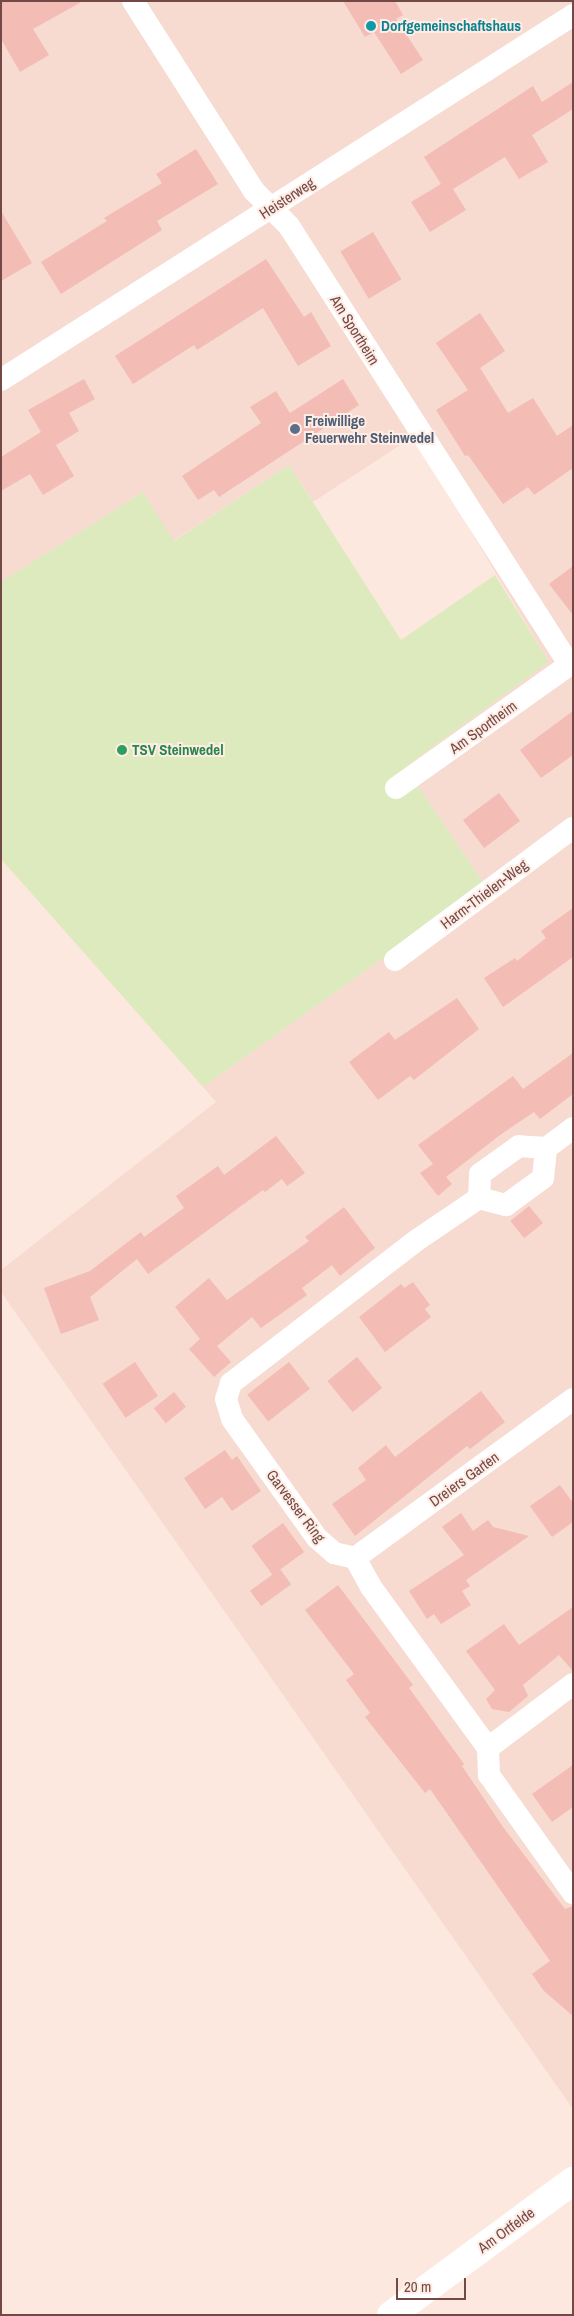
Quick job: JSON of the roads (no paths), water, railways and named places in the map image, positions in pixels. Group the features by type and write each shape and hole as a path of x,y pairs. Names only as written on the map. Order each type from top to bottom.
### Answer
{"street":[{"name":"Am Sportheim","path":"133,1 254,191 289,226 571,663 396,788"},
{"name":"Heisterweg","path":"1,380 573,14"},
{"name":"Harm-Thielen-Weg","path":"395,960 573,828"},
{"path":"546,1148 543,1178 506,1205 479,1198 480,1174 499,1158 519,1146 546,1148 573,1128"},
{"name":"Garvesser Ring","path":"355,1558 334,1553 317,1538 232,1419 226,1399 231,1384 416,1240 479,1198"},
{"name":"Dreiers Garten","path":"355,1558 573,1399"},
{"path":"355,1558 371,1588 488,1748 490,1775 573,1893"},
{"path":"488,1748 573,1684"},
{"name":"Am Ortfelde","path":"391,2315 573,2181"}],"place":[{"name":"Dorfgemeinschaftshaus","path":"371,26"},
{"name":"Freiwillige Feuerwehr Steinwedel","path":"295,429"},
{"name":"TSV Steinwedel","path":"122,750"}]}
